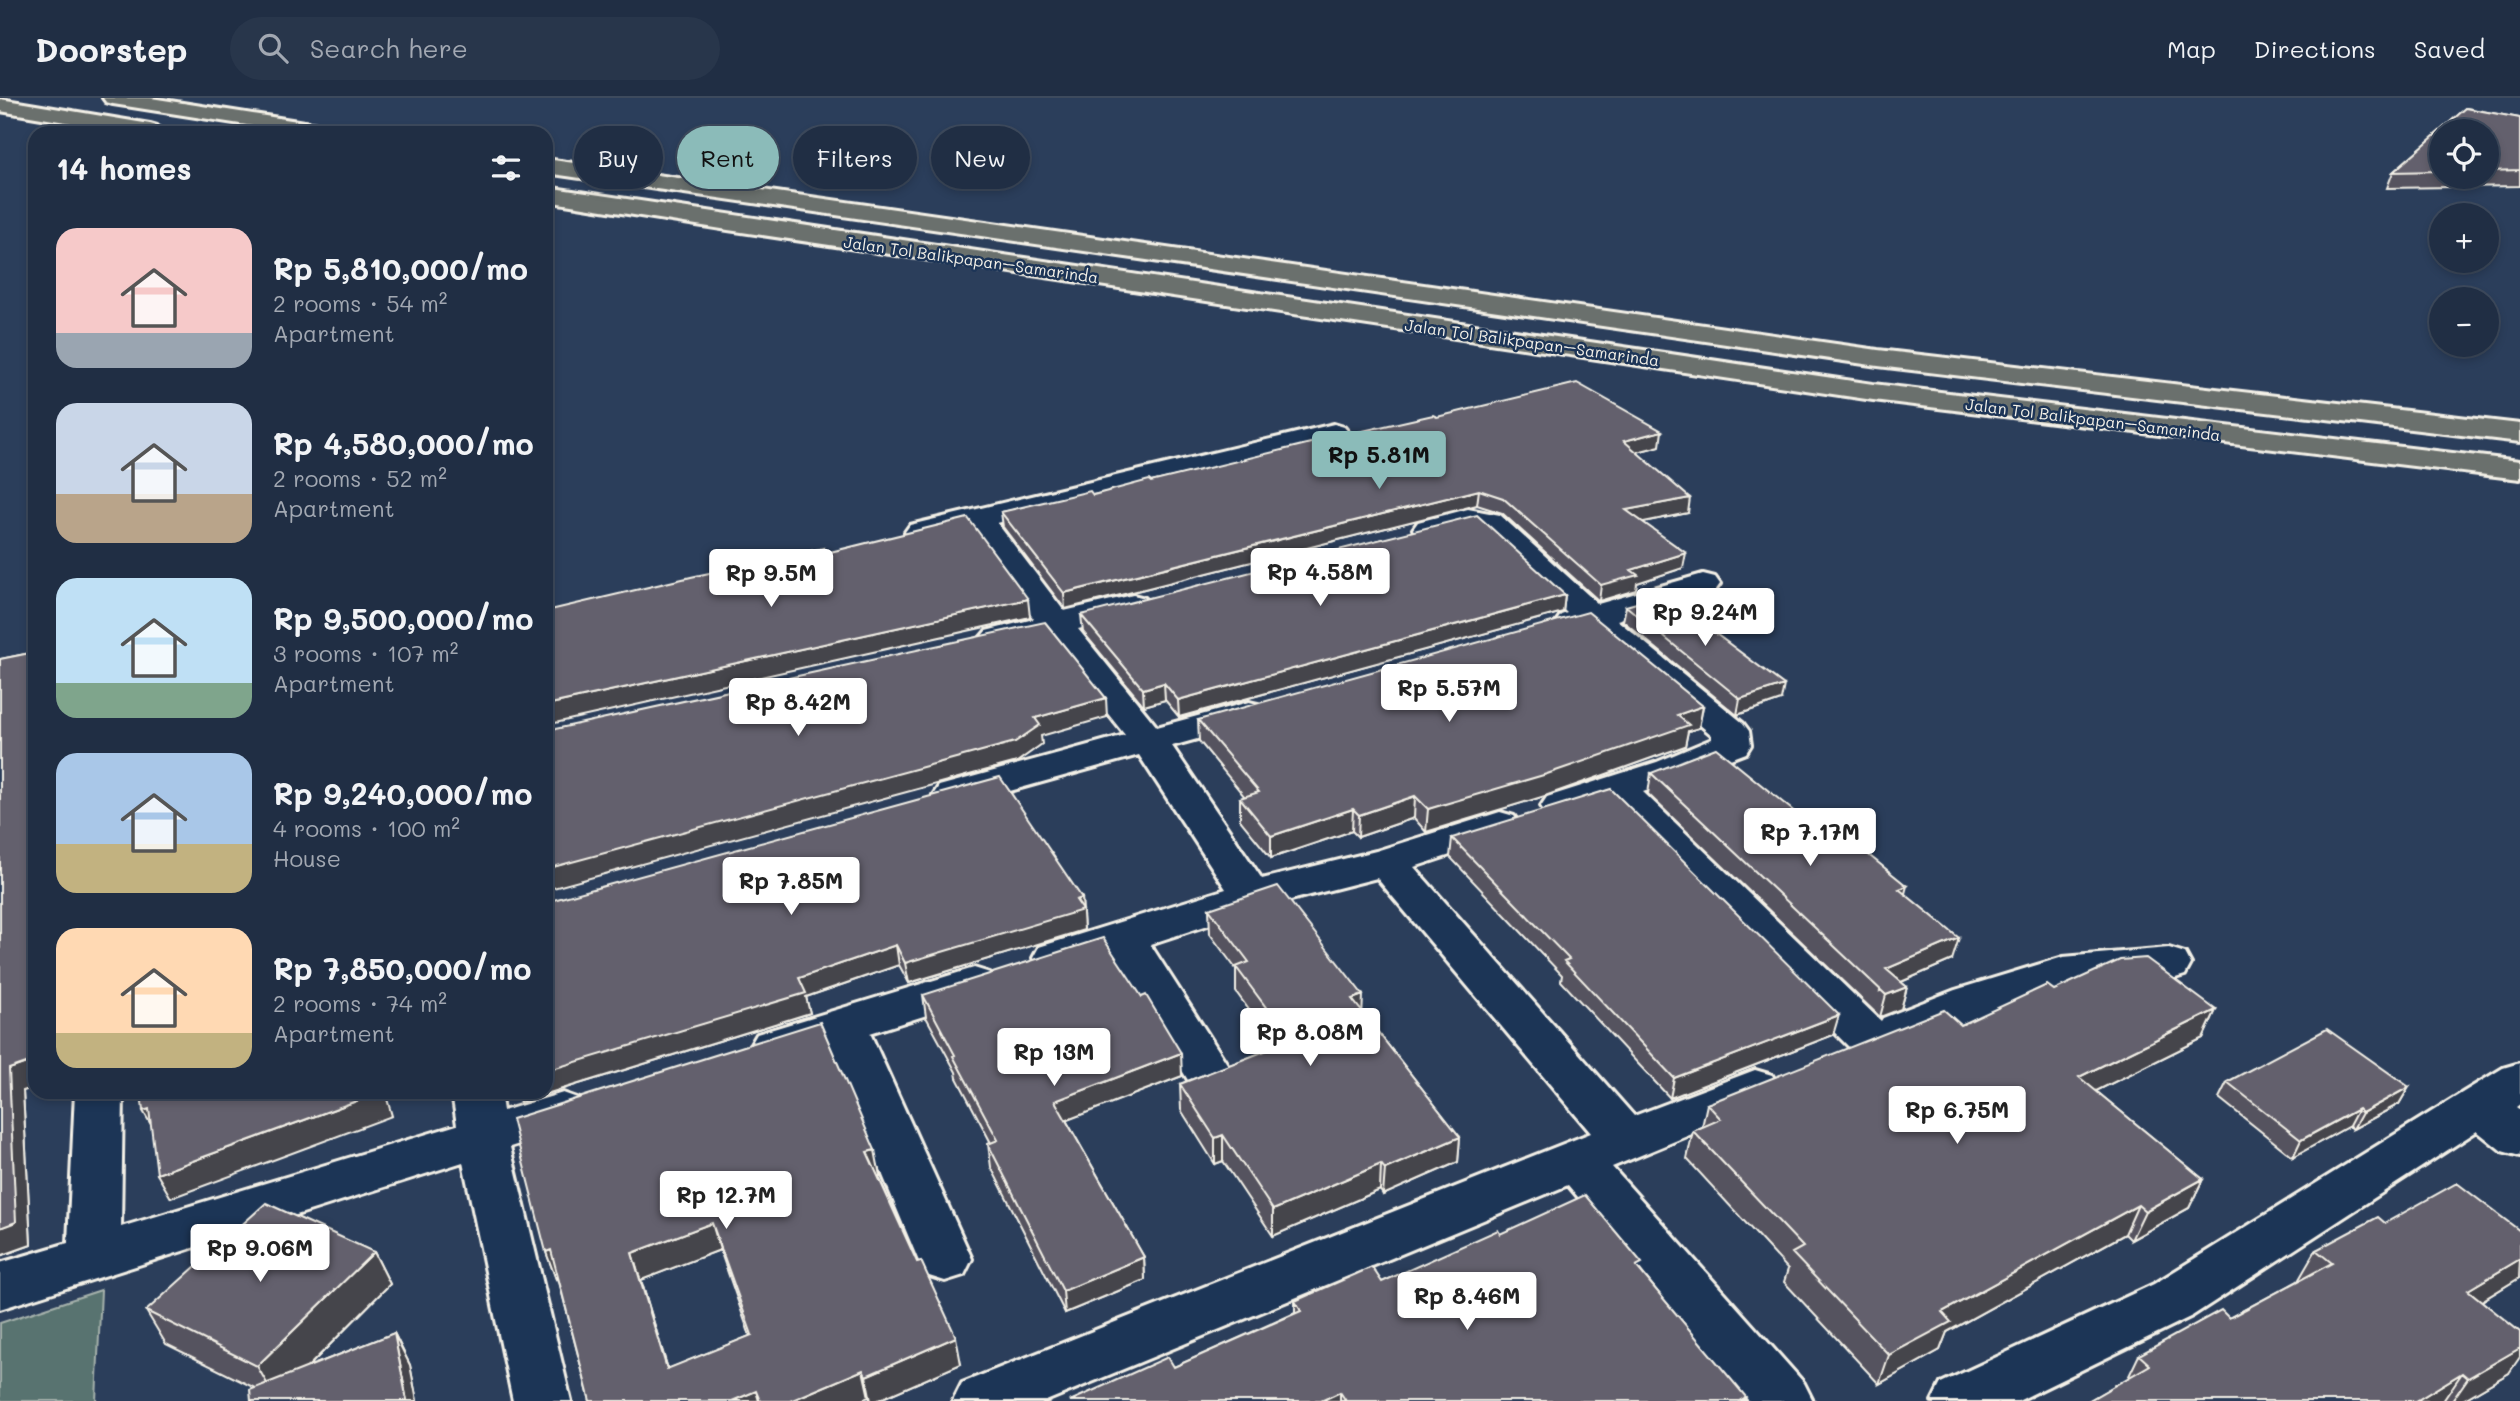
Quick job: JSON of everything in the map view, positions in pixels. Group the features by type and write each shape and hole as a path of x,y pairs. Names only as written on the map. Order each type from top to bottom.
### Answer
{"highway":[{"path":"113,98 291,126"},
{"path":"0,105 128,126"},
{"name":"Jalan Tol Balikpapan–Samarinda","path":"553,167 1878,358 2520,433"},
{"name":"Jalan Tol Balikpapan–Samarinda","path":"553,195 1873,392 2520,470"}],"street":[{"path":"897,537 978,520 1334,433"},
{"path":"736,1058 1252,896 1386,862 1615,788 1732,745 1730,731 1591,616 1489,522 1478,518 1468,519 1401,536"},
{"path":"978,520 1056,625 1149,741 1252,896"},
{"path":"1545,631 1703,584"},
{"path":"962,646 1162,597"},
{"path":"922,804 1281,705"},
{"path":"1615,788 1872,1041"},
{"path":"1386,862 1625,1139"},
{"path":"1123,937 1205,1068"},
{"path":"982,1401 1625,1139 1971,1002 2063,974 2169,964"},
{"path":"843,1025 945,1259"},
{"path":"94,1258 99,1099"},
{"path":"0,1286 94,1258 480,1114 603,1100"},
{"path":"1961,1401 2174,1300 2506,1108"},
{"path":"480,1114 542,1401"},
{"path":"1576,1160 1784,1401"}],"green space":[{"path":"101,1290 96,1401 0,1401 0,1323"}],"building":[{"path":"2466,108 2520,118 2520,170 2499,171 2499,119 2453,119"},
{"path":"2429,140 2429,171 2393,172"},
{"path":"1577,383 1662,431 1624,441 1690,498 1626,510 1686,553 1631,570 1638,575 1601,585 1503,498 1479,490 1064,593 1001,512 1090,491 1093,495"},
{"path":"1477,515 1565,595 1178,700 1164,683 1143,689 1081,615"},
{"path":"968,518 1028,599 553,703 553,609 824,548 826,553"},
{"path":"1664,595 1784,685 1740,699 1626,606"},
{"path":"1588,612 1703,706 1677,715 1689,725 1547,774 1428,809 1415,796 1359,815 1353,809 1271,836 1240,798 1259,792 1198,720"},
{"path":"1045,622 1106,698 1035,718 1040,725 1015,742 553,867 553,729"},
{"path":"28,653 28,1062 9,1069 16,1222 0,1228 0,659"},
{"path":"1716,748 1834,844 1849,839 1907,886 1899,889 1959,938 1886,969 1907,987 1886,995 1651,773"},
{"path":"1000,777 1082,898 1076,900 1083,910 905,963 896,945 799,978 806,993 553,1069 553,900"},
{"path":"1611,789 1839,1015 1674,1078 1564,961 1569,959 1452,838"},
{"path":"1278,886 1363,995 1352,999 1460,1137 1385,1169 1381,1164 1273,1210 1223,1135 1215,1138 1180,1084 1291,1041 1236,967 1249,962 1209,909"},
{"path":"1103,938 1142,997 1146,995 1181,1053 1055,1101 1144,1257 1063,1291 988,1144 998,1140 923,995"},
{"path":"2146,958 2216,1010 2079,1077 2203,1179 2145,1211 2138,1205 1942,1312 1951,1322 1889,1355 1792,1253 1803,1247 1693,1131 1721,1119 1707,1104 1944,1010 1961,1025 2047,985 2054,990 2120,960"},
{"path":"820,1022 875,1150 867,1152 917,1262 921,1261 956,1337 866,1376 863,1370 790,1401 760,1401 756,1391 732,1401 590,1401 551,1250 546,1252 512,1119","holes":["712,1223 752,1335 667,1369 632,1253"]},
{"path":"2327,1029 2409,1087 2362,1113 2358,1109 2301,1140 2227,1082"},
{"path":"142,1099 362,1099 157,1174 149,1109 143,1111"},
{"path":"2457,1183 2520,1231 2520,1259 2468,1290 2520,1332 2520,1348 2468,1378 2462,1373 2416,1401 2088,1401 2150,1365 2139,1355 2221,1310 2229,1318 2332,1263 2316,1250 2378,1217 2385,1223"},
{"path":"1585,1195 1642,1263 1636,1266 1746,1397 1739,1401 1346,1401 1340,1392 1321,1401 1070,1401 1168,1357 1174,1367 1301,1311 1295,1301 1372,1267 1382,1282 1498,1230 1500,1234"},
{"path":"266,1203 374,1252 257,1366 146,1311"},
{"path":"394,1333 407,1401 251,1401 250,1390"}]}
